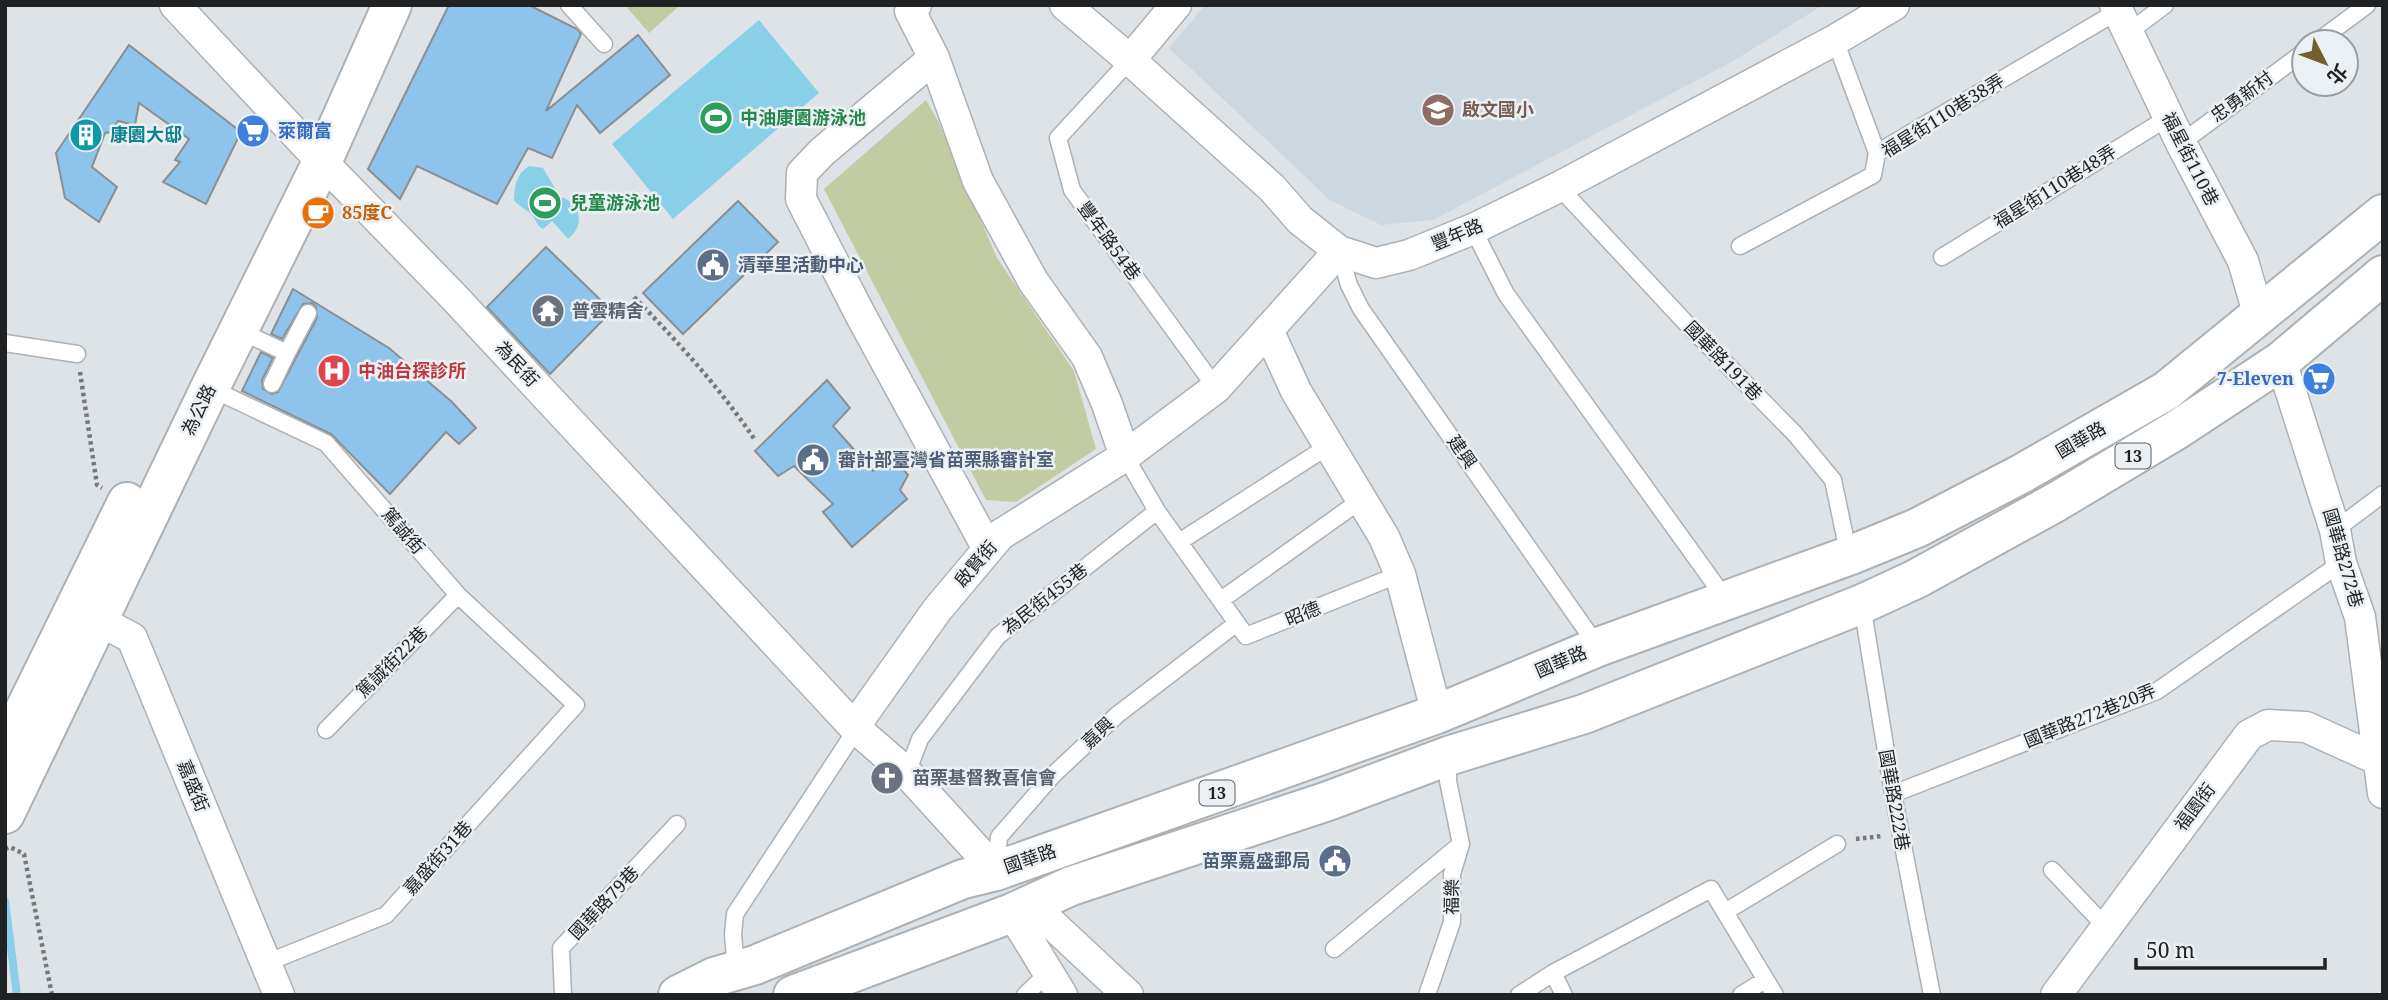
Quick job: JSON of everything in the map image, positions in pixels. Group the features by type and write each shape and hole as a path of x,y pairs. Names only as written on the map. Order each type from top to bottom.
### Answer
{"main road":[{"name":"為公路","path":"5,814 87,614 127,500 199,382 238,330 314,151 367,5"},
{"name":"為公路","path":"5,750 87,614 314,151 392,5"},
{"name":"國華路","path":"678,995 714,977 738,983 772,959 963,879 996,871 1437,714 1598,647 1851,555 1917,528 2021,474 2166,391 2383,214"},
{"name":"13","path":"793,995 1012,913 1071,886 1328,801 1448,756 1584,714 1861,604 1916,579 2056,502 2178,429 2281,361 2383,275"},
{"path":"2259,316 2281,361"},
{"path":"1851,555 1861,604"},
{"path":"1437,714 1448,756"},
{"path":"996,871 1012,913"}],"street":[{"name":"為民街","path":"175,5 587,438 854,727 907,774 996,871"},
{"name":"豐年路","path":"1065,5 1272,188 1300,220 1339,251 1376,263 1409,255 1473,229 1559,187 1835,40 1894,5"},
{"path":"1130,60 1176,5"},
{"path":"911,7 934,58 978,181 1033,281 1087,357 1125,456"},
{"name":"福星街110巷","path":"2121,16 2175,130 2243,261 2259,316"},
{"path":"934,58 822,152 802,173 801,199 988,549"},
{"name":"啟賢街","path":"854,727 937,610 1000,535 1125,456 1216,388 1339,251"},
{"path":"1268,331 1296,391 1384,537 1400,575 1437,714"},
{"name":"國華路272巷","path":"2281,361 2335,530 2341,563 2360,617 2383,793"},
{"name":"嘉盛街","path":"87,614 132,638 279,995"},
{"name":"福園街","path":"2056,995 2249,736 2268,725 2306,727 2381,762"},
{"path":"1012,913 1055,984"},
{"path":"1012,913 1051,923 1128,995"}],"lane":[{"path":"569,5 604,44"},
{"path":"2121,16 2165,5"},
{"path":"2335,28 2362,7"},
{"name":"福星街110巷38弄","path":"1740,246 1873,175 1877,153 2121,16"},
{"path":"1835,40 1877,153"},
{"name":"豐年路54巷","path":"1130,60 1058,138 1072,190 1216,388"},
{"name":"忠勇新村","path":"2175,130 2290,60"},
{"name":"福星街110巷48弄","path":"1942,257 2175,130"},
{"name":"國華路191巷","path":"1559,187 1695,332 1796,434 1833,480 1851,555"},
{"path":"1473,229 1506,294 1727,601"},
{"name":"建興","path":"1339,251 1349,285 1361,309 1598,647"},
{"path":"272,384 308,313"},
{"path":"238,330 287,353"},
{"path":"5,344 77,354"},
{"name":"篤誠街","path":"199,382 326,443 458,595 576,705"},
{"path":"1179,542 1330,446"},
{"path":"1125,456 1157,511 1237,623"},
{"path":"2335,530 2383,494"},
{"path":"1221,600 1361,500"},
{"name":"為民街455巷","path":"907,774 920,739 998,636 1157,511"},
{"name":"國華路272巷20弄","path":"1893,794 2157,691 2341,563"},
{"name":"昭德","path":"1237,623 1246,636 1400,575"},
{"name":"篤誠街22巷","path":"326,730 458,595"},
{"name":"國華路222巷","path":"1861,604 1900,833 1932,995"},
{"name":"嘉興","path":"996,871 999,837 1053,775 1117,715 1237,623"},
{"name":"嘉盛街31巷","path":"267,963 386,915 576,705"},
{"name":"啟賢街","path":"738,983 733,934 735,914 850,739 854,727"},
{"name":"福樂","path":"1427,995 1452,922 1452,874 1461,844 1448,781 1448,756"},
{"name":"國華路79巷","path":"563,995 561,948 677,824"},
{"path":"1334,949 1461,844"},
{"path":"1725,912 1837,844"},
{"path":"2052,870 2106,927"},
{"path":"1519,995 1553,973 1711,889 1775,995"},
{"path":"1553,973 1564,995"},
{"path":"1741,995 1765,980"},
{"path":"1025,995 1055,984"}],"path":[{"path":"634,297 689,354 755,440"},
{"path":"77,354 97,485 127,500"},
{"path":"1837,844 1845,840 1900,833"},
{"path":"5,849 10,847 24,854 52,995"}],"shaded area":[{"name":"啟文國小","path":"1205,5 1823,5 1735,60 1433,220 1381,225 1330,200 1169,48"}],"green space":[{"path":"625,5 680,5 649,33"},
{"path":"926,100 938,121 997,258 1074,371 1096,449 1016,502 986,500 824,189"}],"water":[{"name":"中油康園游泳池","path":"759,20 819,93 673,219 612,144"},
{"name":"兒童游泳池","path":"529,166 543,168 560,197 577,209 577,228 568,239 552,221 543,229 530,213 514,200 517,180"}],"building":[{"path":"449,5 529,5 577,29 581,34 546,111 638,35 670,75 600,133 577,105 552,158 528,148 497,204 417,166 400,199 368,169"},
{"name":"康園大邸","path":"129,45 241,132 206,204 163,182 180,162 175,160 189,139 139,103 135,125 118,121 111,132 105,133 92,167 117,187 99,222 65,198 56,153"},
{"name":"清華里活動中心","path":"738,201 778,242 683,334 643,293"},
{"name":"普雲精舍","path":"546,247 612,311 550,374 487,307"},
{"name":"中油台探診所","path":"293,289 389,348 452,402 476,428 459,444 446,432 390,494 331,434 242,391 261,352 273,358 262,380 263,389 272,394 278,392 317,318 316,307 312,303 303,304 282,339 271,334"},
{"name":"審計部臺灣省苗栗縣審計室","path":"827,380 850,408 833,426 873,471 889,453 908,475 900,490 907,499 852,547 823,512 833,504 794,466 778,476 755,451"}],"waterway":[{"path":"5,901 17,995"}],"place":[{"name":"啟文國小","path":"1438,110"},
{"name":"中油康園游泳池","path":"716,118"},
{"name":"萊爾富","path":"253,131"},
{"name":"康園大邸","path":"86,135"},
{"name":"兒童游泳池","path":"545,203"},
{"name":"85度C","path":"318,213"},
{"name":"清華里活動中心","path":"713,265"},
{"name":"普雲精舍","path":"548,311"},
{"name":"中油台探診所","path":"334,371"},
{"name":"7-Eleven","path":"2319,379"},
{"name":"審計部臺灣省苗栗縣審計室","path":"813,460"},
{"name":"苗栗基督教喜信會","path":"887,778"},
{"name":"苗栗嘉盛郵局","path":"1335,861"}]}
